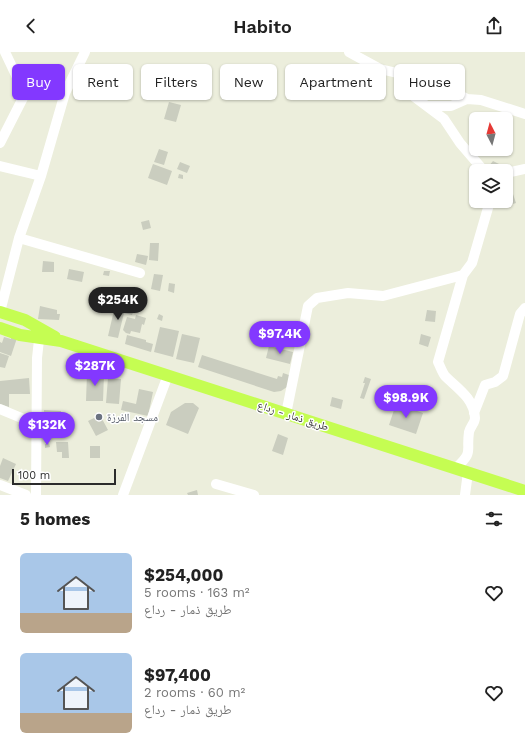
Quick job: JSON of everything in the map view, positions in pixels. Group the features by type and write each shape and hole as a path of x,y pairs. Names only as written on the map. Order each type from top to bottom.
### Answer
{"main road":[{"path":"0,312 25,320 40,333"},
{"name":"طريق ذمار - رداع","path":"0,328 20,335 40,333 286,414 525,490"}],"street":[{"path":"0,143 25,94 5,52"},
{"path":"0,312 19,238 41,176 65,93 85,52"},
{"path":"349,52 380,69 394,72"},
{"path":"427,106 450,106 467,99 482,100 525,114"},
{"path":"419,100 444,119 460,143 478,164"},
{"path":"0,166 41,176"},
{"path":"513,172 525,169"},
{"path":"456,468 466,459 470,448 469,432 475,420 473,407 461,389 444,375 438,362 463,275 472,263 488,208"},
{"path":"19,238 140,273"},
{"path":"286,414 305,316 308,306 317,298 348,293 383,296 463,275"},
{"path":"474,413 485,385 495,382 503,376 520,314 525,308"},
{"path":"36,495 36,424 40,333"},
{"path":"123,495 168,375"},
{"path":"0,409 36,424"},
{"path":"466,495 468,472"},
{"path":"218,495 216,484 254,495"},
{"path":"0,485 26,495"}],"building":[{"path":"169,102 181,105 176,122 164,119"},
{"path":"159,149 168,152 164,165 154,162"},
{"path":"493,161 499,164 490,164"},
{"path":"180,162 190,166 187,173 177,169"},
{"path":"153,164 172,171 167,185 148,178"},
{"path":"179,174 183,175 183,179 178,178"},
{"path":"513,194 516,203 513,204"},
{"path":"149,220 151,228 143,230 141,222"},
{"path":"150,243 159,243 158,261 149,260"},
{"path":"137,254 148,256 146,265 135,262"},
{"path":"43,261 54,262 54,272 42,272"},
{"path":"69,269 84,272 82,282 67,279"},
{"path":"104,271 110,271 109,276 103,275"},
{"path":"154,274 163,275 160,291 151,289"},
{"path":"169,283 175,284 174,293 168,291"},
{"path":"127,293 133,294 132,299 127,298"},
{"path":"105,302 111,303 109,312 99,310 100,303 105,304"},
{"path":"40,306 57,310 57,314 60,314 59,320 38,319"},
{"path":"115,306 134,310 132,315 124,313 118,338 108,336"},
{"path":"427,310 436,311 435,322 425,321"},
{"path":"159,314 163,316 162,321 157,319"},
{"path":"136,315 146,318 144,325 142,324 140,333 131,331 130,334 126,333 123,330 127,317 135,319"},
{"path":"160,327 179,331 173,357 154,352"},
{"path":"182,334 200,338 194,363 176,359"},
{"path":"421,334 431,337 428,347 419,344"},
{"path":"127,335 146,340 146,342 153,344 151,352 125,344"},
{"path":"11,336 17,338 11,356 0,352 0,342 2,343 4,337 11,339"},
{"path":"269,346 293,352 290,364 266,358"},
{"path":"0,353 9,356 5,368 0,367"},
{"path":"202,355 277,379 278,376 282,377 283,373 292,376 287,387 281,391 274,392 198,367"},
{"path":"87,373 104,374 103,401 86,401"},
{"path":"365,377 371,379 364,399 360,398 365,383 363,383"},
{"path":"29,378 30,394 9,394 9,407 0,404 0,381"},
{"path":"108,378 121,379 119,404 106,403"},
{"path":"139,389 153,392 148,416 121,410 123,401 136,404"},
{"path":"332,397 343,400 341,409 330,406"},
{"path":"185,403 193,403 199,408 188,434 166,425 171,412"},
{"path":"396,404 423,413 416,434 389,425"},
{"path":"44,410 61,411 60,428 43,427"},
{"path":"100,415 108,430 96,436 88,421"},
{"path":"278,434 288,438 283,455 272,451"},
{"path":"56,442 68,442 69,458 62,458 62,452 57,452"},
{"path":"49,443 50,447 45,448 45,444"},
{"path":"90,446 100,446 100,458 90,458"},
{"path":"3,458 16,464 8,481 0,478 0,466"},
{"path":"197,490 198,495 188,495 187,493"}],"place":[{"name":"مسجد الفرزة","path":"99,417"}]}
